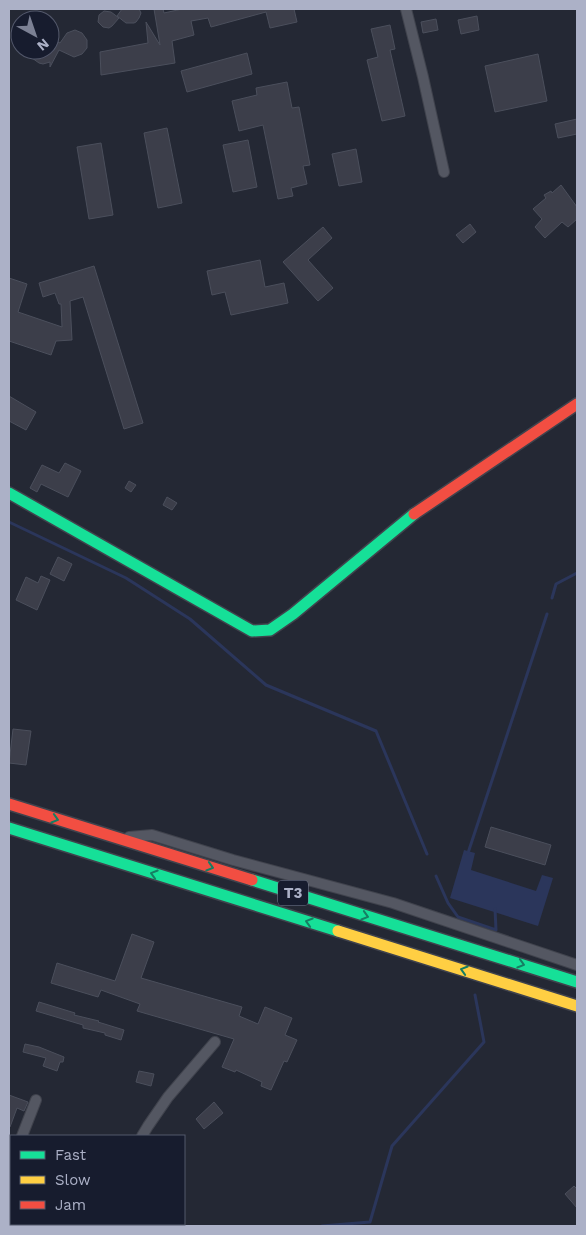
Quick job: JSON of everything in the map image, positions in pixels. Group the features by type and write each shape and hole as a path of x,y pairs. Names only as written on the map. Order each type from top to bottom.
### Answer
{"main road":[{"path":"9,493 252,631 270,630 293,614 423,507 577,404"},
{"name":"T3","path":"9,804 577,982"},
{"name":"T3","path":"12,830 577,1006"}],"street":[{"path":"406,9 444,172"},
{"path":"116,838 152,835 233,860 393,903 577,964"},
{"path":"143,1135 168,1097 216,1042"},
{"path":"22,1135 36,1100"}],"water":[{"path":"464,850 475,853 471,870 536,891 542,875 553,878 538,926 450,898"}],"building":[{"path":"122,9 139,9 141,13 136,22 126,23 117,16"},
{"path":"154,9 163,9 164,13 182,9 294,9 297,22 270,28 266,12 211,27 208,18 191,21 194,35 172,41 175,63 101,75 100,52 148,43 146,22 160,45"},
{"path":"104,11 111,12 119,18 109,28 103,27 98,22 99,15"},
{"path":"477,16 479,30 461,34 458,20"},
{"path":"436,19 438,30 423,33 421,22"},
{"path":"390,25 395,49 390,50 405,116 382,121 367,60 378,57 371,29"},
{"path":"75,30 82,33 87,40 87,48 82,54 74,57 60,50 60,43 67,33"},
{"path":"247,53 252,74 187,92 181,71"},
{"path":"538,54 547,101 495,112 485,66"},
{"path":"35,60 54,60 50,67 50,62 39,63"},
{"path":"287,82 292,108 299,107 310,165 303,166 307,184 291,188 293,196 278,199 263,125 239,131 232,101 257,95 256,88"},
{"path":"577,119 577,134 558,138 555,124"},
{"path":"167,128 182,203 158,208 144,133"},
{"path":"248,140 257,187 233,192 223,145"},
{"path":"101,143 113,215 89,219 77,147"},
{"path":"356,149 362,182 339,186 332,154"},
{"path":"561,185 577,207 577,219 568,227 562,222 545,238 535,227 542,219 533,209 546,198 544,195 551,191 552,193"},
{"path":"470,224 476,232 463,243 456,235"},
{"path":"323,227 332,238 308,260 333,288 318,301 283,262"},
{"path":"260,260 265,287 284,283 288,303 231,315 225,292 212,295 207,271"},
{"path":"94,266 143,423 124,429 83,297 70,301 72,340 56,341 51,355 9,341 9,278 27,284 18,312 62,327 61,304 59,304 55,293 43,297 39,283"},
{"path":"9,396 36,412 26,430 9,421"},
{"path":"65,463 81,471 68,497 41,484 37,492 30,488 42,465 59,473"},
{"path":"129,481 136,485 131,492 125,488"},
{"path":"167,497 177,503 172,510 163,505"},
{"path":"58,557 72,564 64,581 50,574"},
{"path":"41,576 50,580 37,610 16,600 26,577 38,583"},
{"path":"13,729 31,731 26,765 9,763"},
{"path":"491,827 551,845 545,865 485,847"},
{"path":"132,934 154,942 141,978 242,1007 239,1016 258,1024 265,1007 292,1018 285,1035 297,1040 287,1062 284,1061 271,1090 261,1086 262,1082 236,1070 235,1072 222,1067 234,1039 137,1011 140,1004 101,990 98,997 51,983 57,963 115,981"},
{"path":"39,1002 124,1030 121,1040 105,1035 105,1033 83,1028 83,1025 36,1011"},
{"path":"25,1044 39,1047 64,1057 63,1062 60,1062 57,1071 43,1066 46,1058 23,1052"},
{"path":"139,1071 154,1074 151,1086 136,1082"},
{"path":"9,1095 28,1102 24,1111 17,1108 10,1127 9,1127"},
{"path":"214,1102 223,1113 204,1129 196,1119"},
{"path":"574,1186 577,1189 577,1208 565,1194"}],"waterway":[{"path":"9,522 126,578 190,619 266,685 376,731 427,854"},
{"path":"552,598 556,584 577,573"},
{"path":"468,853 547,614"},
{"path":"436,876 448,903 458,917 496,930 495,909"},
{"path":"322,1226 370,1222 392,1146 484,1042 475,995"}],"traffic: fast":[{"path":"9,493 252,631 270,630 293,614 414,514"},
{"path":"9,828 338,931"},
{"path":"252,880 577,982"}],"traffic: slow":[{"path":"338,931 577,1006"}],"traffic: jam":[{"path":"414,514 577,404"},
{"path":"9,804 252,880"}]}
